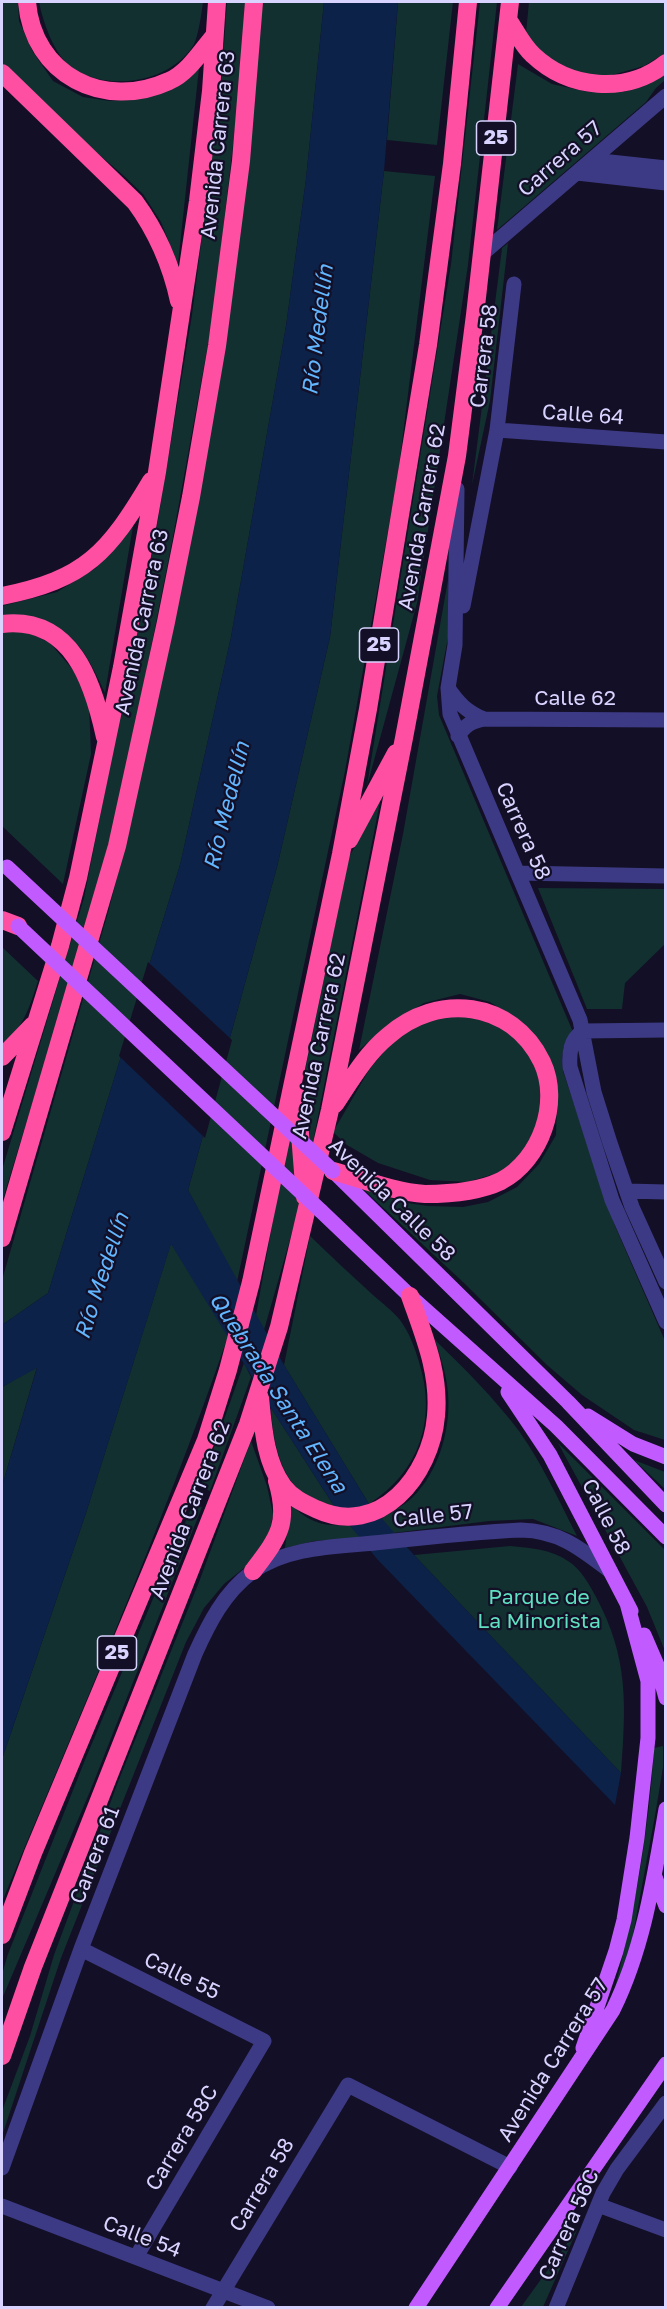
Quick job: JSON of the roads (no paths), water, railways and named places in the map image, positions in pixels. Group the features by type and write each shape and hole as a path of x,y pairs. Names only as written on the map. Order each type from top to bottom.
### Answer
{"highway":[{"path":"27,2 30,19 38,40 52,61 71,79 106,91 152,88 172,80 189,65 214,36"},
{"name":"Avenida Carrera 63","path":"2,1129 60,946 78,878 106,746 156,472 182,310 206,144 217,2"},
{"name":"Avenida Carrera 63","path":"2,1238 114,857 163,633 217,346 241,161 254,2"},
{"name":"Avenida Carrera 62","path":"2,1935 33,1853 206,1440 228,1370 251,1282 341,854 369,709 428,345 452,164 468,2"},
{"name":"Avenida Carrera 62","path":"2,2056 33,1967 260,1391 314,1212 330,1110 457,456 510,2"},
{"path":"509,21 523,44 547,67 583,82 623,83 642,77 666,63"},
{"path":"2,73 135,201 147,218 166,257 182,310"},
{"path":"2,596 52,583 69,575 95,557 130,516 156,472"},
{"path":"2,624 25,623 43,629 59,639 73,653 83,667 92,689 106,746"},
{"path":"341,854 404,738"},
{"path":"330,1110 371,1052 387,1036 413,1018 445,1008 467,1008 479,1011 500,1019 521,1034 531,1044 543,1064 549,1091 545,1124 537,1145 513,1172 502,1180 486,1186 426,1194 405,1191 333,1171"},
{"path":"2,1057 36,1022"},
{"path":"295,1074 314,1212"},
{"path":"274,1470 289,1493 300,1502 325,1514 348,1517 379,1509 399,1497 416,1475 432,1440 436,1417 435,1369 410,1296"},
{"path":"253,1571 274,1543 282,1525 283,1502 265,1438 260,1391"},
{"path":"2,2023 33,1967"}],"main road":[{"name":"Avenida Calle 58","path":"4,864 333,1171 568,1402 666,1505"},
{"path":"2,910 10,923 314,1212 556,1426 666,1537"},
{"name":"Calle 58","path":"488,1365 550,1455 650,1647 666,1698"},
{"path":"568,1402 633,1444 666,1457"},
{"path":"574,2071 616,1951 624,1920 634,1860 648,1738 648,1681 627,1603"},
{"name":"Avenida Carrera 57","path":"416,2307 602,2030 625,1987 641,1937 666,1809"},
{"path":"666,1814 666,1836"},
{"path":"655,1874 666,1906"},
{"path":"498,2307 666,2064"}],"street":[{"name":"Carrera 57","path":"482,254 666,96"},
{"path":"592,160 666,168"},
{"path":"577,173 666,183"},
{"name":"Carrera 58","path":"514,284 497,430 448,688 450,714 519,873 583,1031 594,1092 627,1191 666,1282"},
{"name":"Calle 64","path":"497,430 666,442"},
{"name":"Carrera 58","path":"455,645 457,456"},
{"path":"448,688 461,705 484,719"},
{"path":"458,736 465,726 473,721 484,719"},
{"name":"Calle 62","path":"484,719 666,720"},
{"path":"519,873 666,876"},
{"path":"666,1030 583,1031 577,1035 570,1053 570,1067 612,1200 666,1322"},
{"path":"627,1191 666,1192"},
{"name":"Calle 57","path":"253,1571 273,1560 293,1553 410,1539 534,1530 562,1537 610,1571"},
{"name":"Carrera 61","path":"2,2168 81,1950 199,1645 223,1601 237,1584 253,1571"},
{"name":"Calle 55","path":"81,1950 264,2041"},
{"name":"Carrera 58C","path":"136,2257 264,2041"},
{"name":"Carrera 58","path":"213,2307 348,2085 510,2167"},
{"name":"Carrera 56C","path":"556,2307 598,2205 617,2169 666,2103"},
{"path":"598,2205 666,2230"},
{"name":"Calle 54","path":"2,2206 268,2307"}],"water":[{"path":"324,2 398,2 384,171 330,637 277,867 188,1190 284,1365 369,1504 414,1555 621,1773 615,1805 377,1559 334,1506 171,1244 86,1513 2,1759 2,1486 37,1368 2,1387 2,1325 48,1293 180,865 231,637 286,326 306,179"}],"water label":[{"name":"Río Medellín","path":"318,330"},
{"name":"Río Medellín","path":"227,806"},
{"name":"Río Medellín","path":"102,1276"},
{"name":"Quebrada Santa Elena","path":"278,1393"}],"park label":[{"name":"Parque de La Minorista","path":"539,1609"}]}
